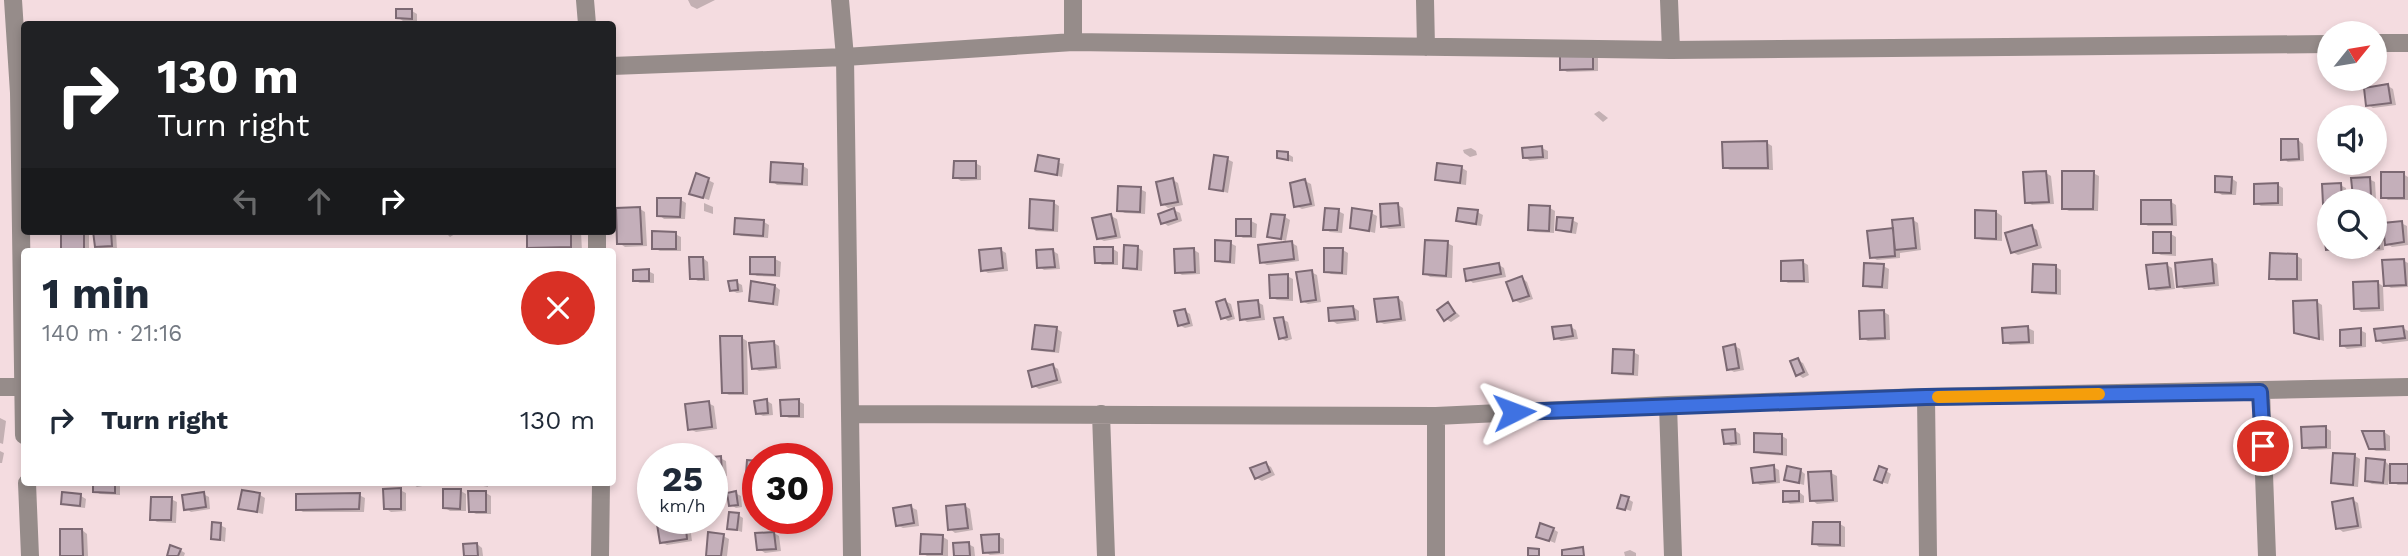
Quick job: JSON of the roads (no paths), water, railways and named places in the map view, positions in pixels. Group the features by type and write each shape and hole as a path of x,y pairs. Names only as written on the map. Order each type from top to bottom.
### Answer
{"street":[{"path":"13,0 21,83"},
{"path":"585,0 587,21"},
{"path":"840,0 845,57 852,556"},
{"path":"1073,0 1073,42"},
{"path":"1425,0 1426,47"},
{"path":"1669,0 1671,50"},
{"path":"616,66 845,57 1073,42 1671,50 2317,44"},
{"path":"2387,43 2408,43"},
{"path":"0,93 21,93"},
{"path":"0,387 21,387"},
{"path":"852,414 1436,416 1926,397 2408,387"},
{"path":"2260,392 2267,556"},
{"path":"1926,397 1928,556"},
{"path":"1668,405 1673,556"},
{"path":"1101,414 1106,556"},
{"path":"1436,416 1436,556"},
{"path":"27,486 30,556"},
{"path":"600,556 601,486"}]}
